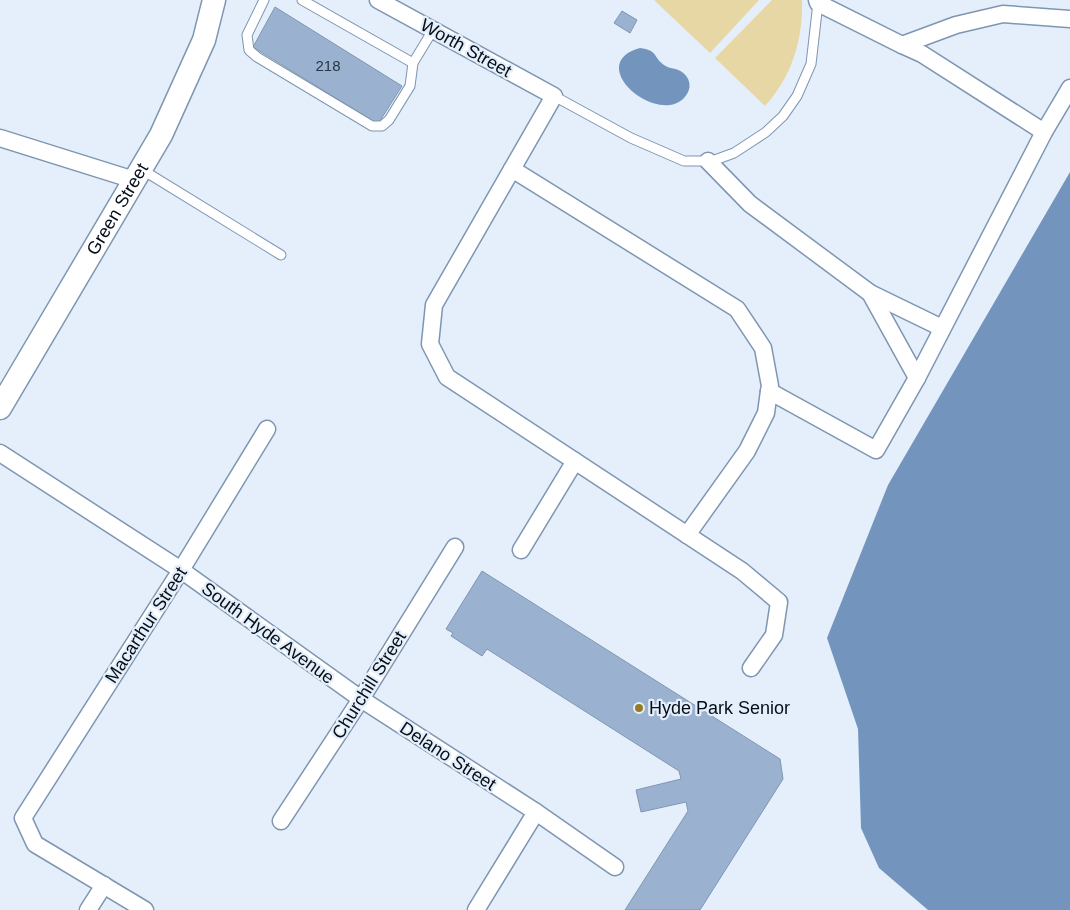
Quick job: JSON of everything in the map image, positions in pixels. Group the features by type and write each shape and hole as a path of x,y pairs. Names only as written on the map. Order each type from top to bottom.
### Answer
{"street":[{"name":"Green Street","path":"0,408 161,135 204,40 214,0"},
{"name":"Worth Street","path":"378,0 554,96"},
{"path":"818,1 922,54 1044,132"},
{"path":"902,45 956,25 1002,14 1070,19"},
{"path":"769,391 876,450 918,378 1044,132 1070,88"},
{"path":"554,96 434,305 430,344 447,377 742,571 779,602 774,635 751,668"},
{"path":"0,138 137,174"},
{"path":"708,161 750,204 870,293 942,328"},
{"path":"512,169 737,309 763,348 770,386 766,413 747,451 687,535"},
{"path":"870,293 918,378"},
{"name":"Macarthur Street","path":"104,885 35,844 23,818 181,570 267,429"},
{"name":"South Hyde Avenue","path":"0,452 181,570 361,699"},
{"path":"521,550 575,462"},
{"name":"Churchill Street","path":"281,820 361,699 455,547"},
{"name":"Delano Street","path":"361,699 536,812 615,867"},
{"path":"476,910 536,812"},
{"path":"88,910 104,885 145,910"}],"lane":[{"path":"264,0 247,35 249,50 257,57 372,126 382,126 389,120 410,86 413,63 433,30"},
{"path":"302,0 413,63"},
{"path":"318,10 323,0"},
{"path":"554,96 631,138 684,161 708,161 734,152 766,132 783,116 796,96 811,64 818,1"},
{"path":"137,174 281,255"}],"shaded area":[{"path":"654,0 759,0 710,53"},
{"path":"772,0 802,0 802,15 798,43 789,70 765,106 715,58"}],"water":[{"path":"640,48 650,50 664,65 682,72 687,77 689,82 688,92 681,101 670,105 657,104 645,100 633,92 625,83 620,73 620,63 626,54"},
{"path":"1070,172 1070,910 928,910 879,868 861,828 858,729 827,638 888,485"}],"building":[{"path":"275,7 402,86 378,124 253,47"},
{"path":"622,11 637,20 630,33 614,23"},
{"name":"Hyde Park Senior","path":"482,571 780,759 783,779 700,910 625,910 688,811 686,802 641,812 636,790 681,779 679,771 487,649 482,656 451,636 453,633 446,629"}],"place":[{"name":"Hyde Park Senior","path":"639,708"}]}
